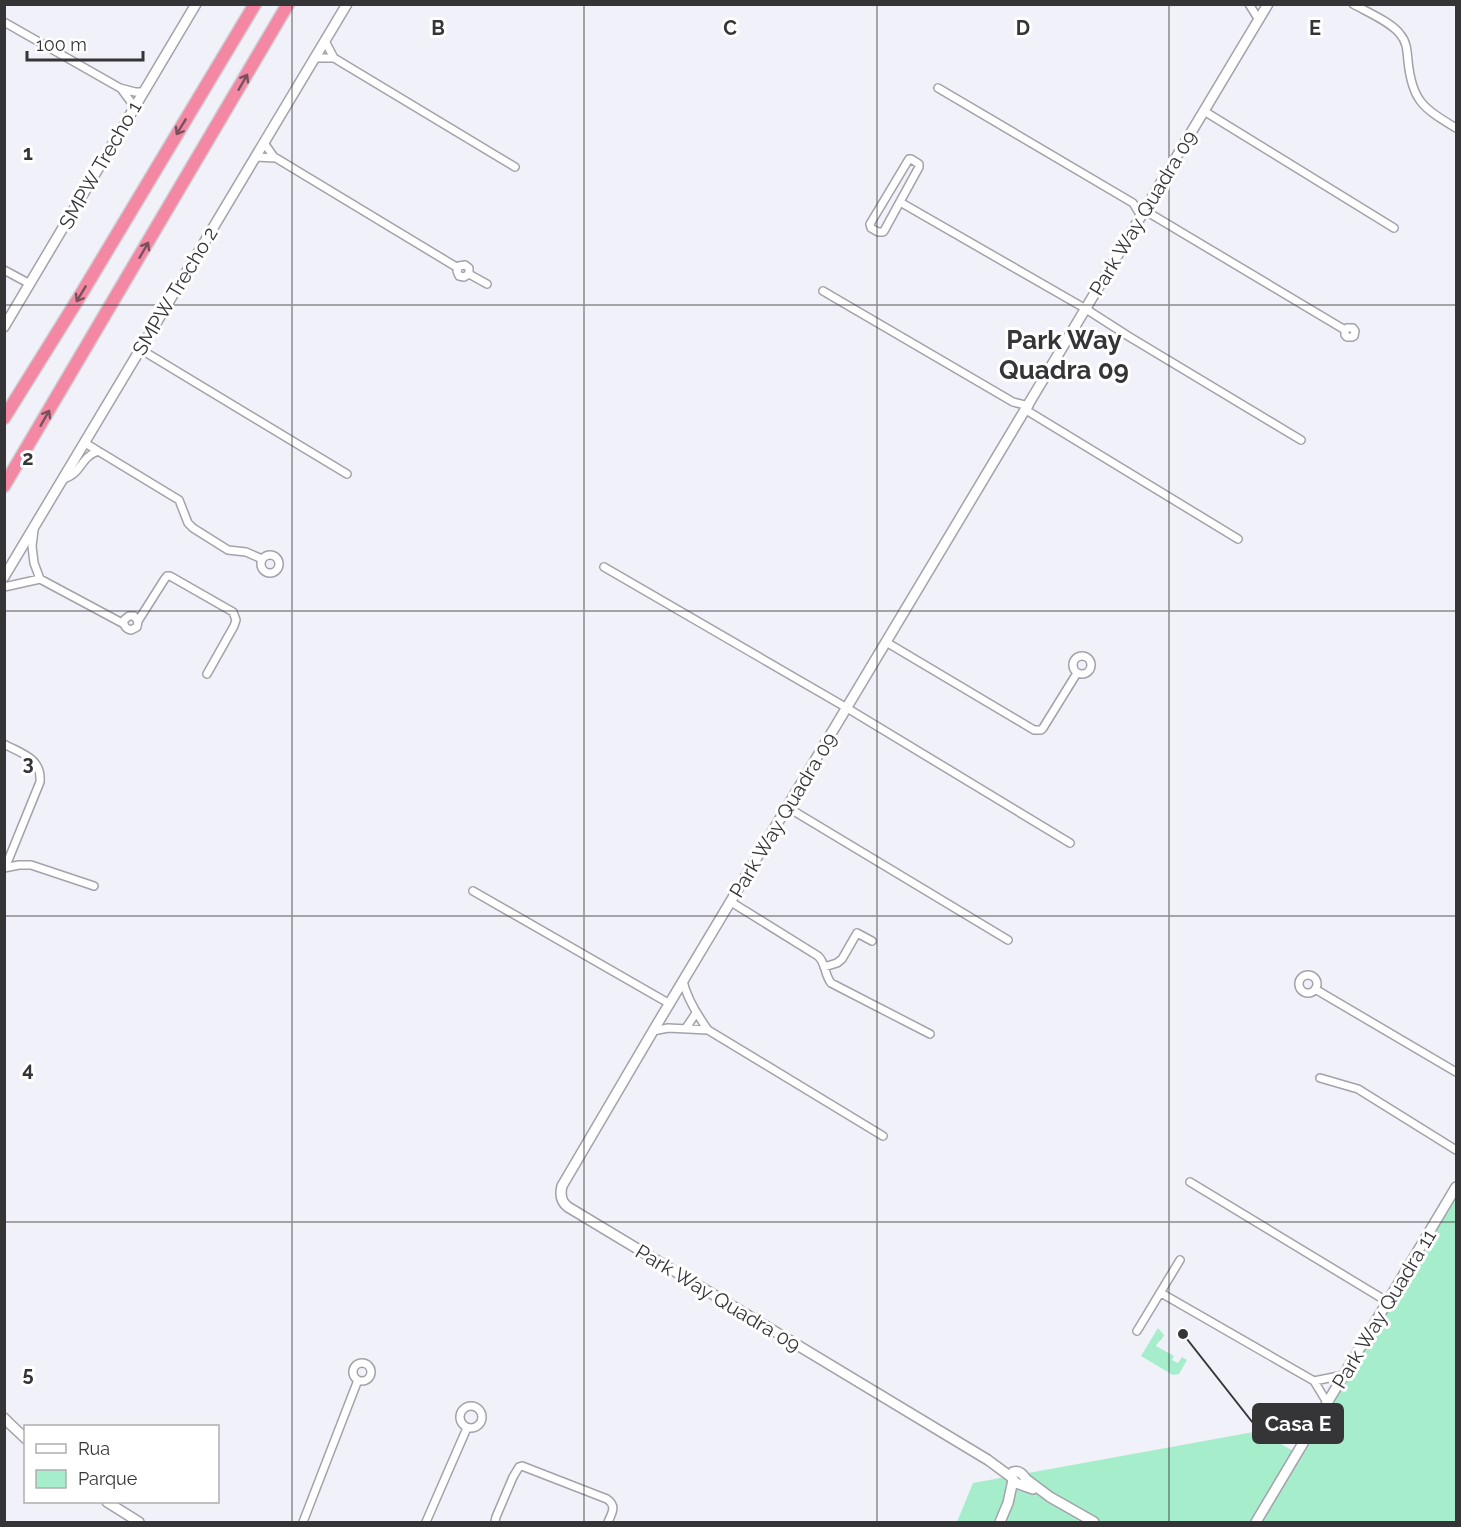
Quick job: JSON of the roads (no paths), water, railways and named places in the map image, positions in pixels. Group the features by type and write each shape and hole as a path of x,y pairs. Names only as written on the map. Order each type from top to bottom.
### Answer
{"highway":[{"path":"4,418 255,4"},
{"path":"4,486 288,4"}],"street":[{"name":"SMPW Trecho 1","path":"4,327 196,4"},
{"name":"SMPW Trecho 2","path":"4,577 347,4"},
{"path":"1249,4 1259,20"},
{"name":"Park Way Quadra 09","path":"1018,1480 566,1205 561,1197 562,1186 1268,4"},
{"path":"1353,4 1393,27 1401,35 1407,47 1410,76 1416,96 1429,110 1456,128"},
{"path":"4,22 120,88 143,92"},
{"path":"325,41 334,58 515,167"},
{"path":"315,58 334,58"},
{"path":"120,88 134,106"},
{"path":"939,88 1345,330"},
{"path":"1204,111 1394,228"},
{"path":"264,143 274,157 458,268 457,274 462,277 469,274 487,284"},
{"path":"256,157 274,157"},
{"path":"911,159 920,166 900,201 883,232 871,228 870,224 911,159"},
{"path":"900,201 1086,309 1300,440"},
{"path":"1133,203 1145,209"},
{"path":"4,270 30,284"},
{"path":"824,291 1013,402 1238,539"},
{"path":"140,349 347,474"},
{"path":"1013,402 1026,411"},
{"path":"84,443 179,500 188,523 193,528 228,550 246,552 262,559"},
{"path":"63,479 73,475 84,459 98,451"},
{"path":"34,527 32,546 34,563 40,579"},
{"path":"604,567 847,708 1071,843"},
{"path":"4,587 40,579 124,624 124,620 129,616 134,616 138,621 164,580 170,576 233,612 236,620 234,626 207,674"},
{"path":"886,642 1037,731 1043,728 1077,673"},
{"path":"4,744 35,762 41,775 5,868"},
{"path":"787,807 1008,940"},
{"path":"5,868 31,865 94,886"},
{"path":"473,891 670,1004"},
{"path":"730,902 811,950 822,959 831,983 930,1034"},
{"path":"824,967 842,959 857,933 872,941"},
{"path":"684,981 686,993 708,1030 883,1136"},
{"path":"1315,989 1456,1072"},
{"path":"686,1028 696,1013"},
{"path":"653,1031 686,1028 708,1030"},
{"path":"1320,1078 1358,1089 1456,1150"},
{"path":"1190,1182 1388,1302"},
{"name":"Park Way Quadra 11","path":"1256,1522 1456,1187"},
{"path":"1137,1331 1180,1260"},
{"path":"1161,1293 1314,1381 1328,1404"},
{"path":"1314,1381 1344,1375"},
{"path":"303,1522 358,1380"},
{"path":"4,1418 24,1436"},
{"path":"426,1522 467,1428"},
{"path":"495,1522 513,1477 522,1466 612,1502 608,1522"},
{"path":"1000,1522 1018,1480 1094,1522"},
{"path":"108,1503 139,1522"}],"place":[{"name":"Casa E","path":"1183,1334"}],"district":[{"name":"Park Way Quadra 09","path":"1064,355"}]}
